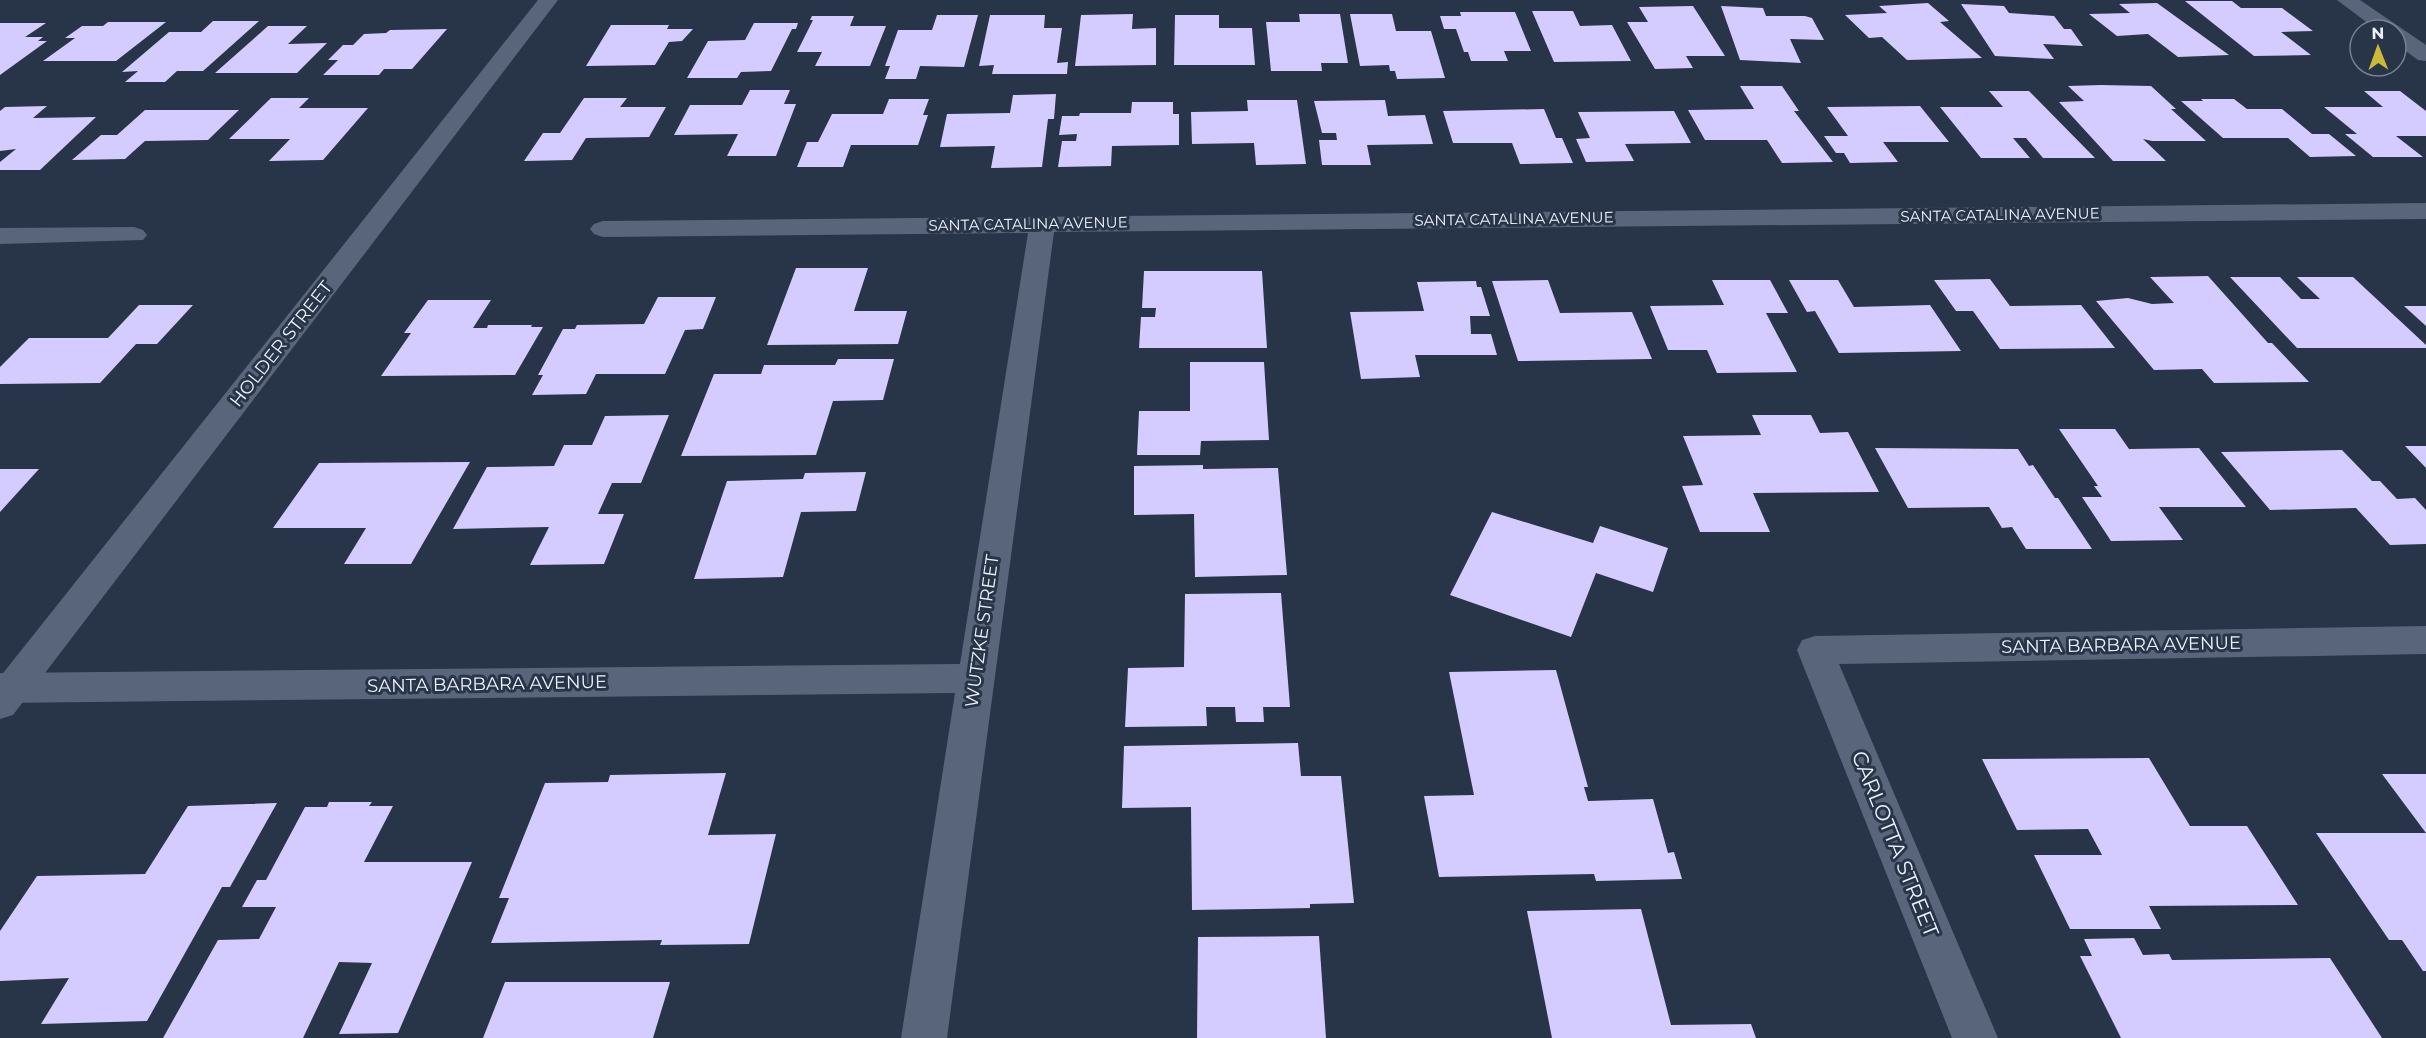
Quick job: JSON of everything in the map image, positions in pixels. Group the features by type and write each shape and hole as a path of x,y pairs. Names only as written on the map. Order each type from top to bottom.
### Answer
{"street":[{"name":"HOLDER STREET","path":"4,694 548,0"},
{"path":"2348,0 2374,18"},
{"path":"2408,42 2426,55"},
{"name":"SANTA CATALINA AVENUE","path":"603,228 2426,211"},
{"name":"WUTZKE STREET","path":"924,1038 1042,224"},
{"path":"0,236 134,235"},
{"name":"SANTA BARBARA AVENUE","path":"1815,650 2426,640"},
{"name":"CARLOTTA STREET","path":"1815,650 1975,1038"},
{"name":"SANTA BARBARA AVENUE","path":"4,694 975,678"}],"building":[{"path":"2185,1 2232,1 2241,8 2282,8 2313,31 2281,32 2311,55 2254,56"},
{"path":"1928,3 1949,21 1940,22 1982,58 1907,60 1882,37 1869,38 1845,15 1887,13 1879,6"},
{"path":"2157,3 2229,55 2178,57 2148,34 2117,36 2089,14 2130,13 2119,4"},
{"path":"1961,4 2004,6 2009,13 2054,16 2064,29 2071,29 2083,46 2043,44 2054,59 1995,56"},
{"path":"1693,6 1725,56 1686,56 1693,68 1655,69 1627,22 1648,22 1639,7"},
{"path":"1721,6 1763,8 1766,16 1812,18 1824,40 1790,39 1801,63 1740,60"},
{"path":"1532,11 1573,11 1580,26 1612,25 1631,61 1554,62"},
{"path":"1460,12 1515,12 1531,51 1504,51 1508,61 1471,61 1468,52 1464,52 1456,29 1444,29 1440,16 1461,16"},
{"path":"1133,14 1132,29 1156,28 1156,65 1075,66 1081,15"},
{"path":"1299,14 1340,14 1348,63 1321,63 1322,71 1271,71 1266,22 1300,22"},
{"path":"1350,14 1392,14 1396,31 1431,31 1445,78 1397,79 1395,71 1390,71 1389,65 1360,66"},
{"path":"937,15 978,15 964,67 920,66 916,79 885,79 890,66 885,66 898,30 932,30"},
{"path":"990,15 1045,15 1044,28 1062,28 1057,63 1068,62 1067,74 992,74 994,65 979,66"},
{"path":"1175,15 1219,15 1219,28 1252,28 1255,65 1174,65"},
{"path":"812,16 854,16 850,26 886,26 870,66 815,66 822,52 797,52 813,20 810,20"},
{"path":"213,21 259,21 203,71 177,71 165,82 125,82 138,71 122,72 169,32 201,32"},
{"path":"108,22 166,22 116,61 43,61 75,38 65,38 82,26 103,26"},
{"path":"0,23 46,23 25,37 43,37 38,41 47,41 0,75"},
{"path":"754,23 798,23 796,29 792,29 771,71 741,72 737,78 687,78 708,41 745,40"},
{"path":"611,25 669,25 667,29 693,29 682,41 669,42 655,65 586,66"},
{"path":"268,26 307,26 288,44 327,43 297,73 215,73"},
{"path":"447,29 412,69 384,69 379,75 323,75 338,60 328,60 343,45 353,45 364,34 386,33 390,30"},
{"path":"1740,86 1782,86 1799,111 1794,111 1833,162 1782,163 1767,140 1705,140 1688,110 1754,109"},
{"path":"2068,86 2151,86 2176,109 2171,109 2206,141 2143,139 2166,161 2113,161 2059,102 2084,101"},
{"path":"750,90 790,90 784,104 796,104 776,156 727,156 738,134 674,135 690,105 742,105"},
{"path":"1989,91 2029,91 2095,158 2043,158 2026,138 2013,138 2030,158 1981,158 1940,107 2003,107"},
{"path":"2364,91 2400,91 2426,111 2426,136 2396,136 2423,157 2373,157 2345,134 2357,134 2324,107 2383,107"},
{"path":"1056,94 1054,119 1048,119 1042,167 991,168 995,146 940,147 947,114 1010,113 1013,95"},
{"path":"271,98 309,98 299,108 368,108 323,160 269,161 290,139 229,139"},
{"path":"584,98 627,98 620,107 666,107 649,137 586,138 572,160 524,161 543,133 560,133"},
{"path":"889,99 929,99 923,115 928,115 918,145 851,145 843,167 797,167 807,142 818,142 832,114 883,114"},
{"path":"2201,99 2234,99 2247,109 2282,109 2312,134 2329,134 2356,156 2310,157 2288,138 2223,138 2181,101 2203,101"},
{"path":"1247,100 1297,100 1306,164 1256,165 1254,143 1192,144 1191,112 1248,111"},
{"path":"1385,100 1388,116 1425,115 1433,144 1367,145 1371,165 1322,165 1319,140 1337,140 1336,133 1322,133 1314,101"},
{"path":"1132,102 1173,102 1173,114 1179,114 1179,145 1112,146 1111,166 1058,167 1062,141 1076,141 1077,134 1059,135 1062,116 1079,116 1080,113 1131,113"},
{"path":"47,106 33,118 96,117 40,170 0,170 0,162 16,149 0,151 0,111 5,107"},
{"path":"1920,106 1949,142 1883,142 1898,162 1850,163 1844,153 1836,153 1824,136 1848,136 1827,107"},
{"path":"1544,109 1556,138 1562,138 1573,163 1520,164 1512,143 1453,143 1443,111"},
{"path":"145,110 239,110 208,140 145,141 125,159 72,160 101,135 117,135"},
{"path":"1674,111 1691,143 1625,144 1634,161 1586,162 1576,139 1590,138 1578,112"},
{"path":"796,268 868,268 854,311 907,311 898,344 767,345"},
{"path":"1144,271 1262,271 1267,348 1139,348 1141,317 1155,317 1156,308 1142,308"},
{"path":"2208,276 2268,343 2272,343 2309,382 2214,383 2202,369 2154,370 2096,301 2128,298 2152,304 2174,303 2150,277"},
{"path":"2230,277 2280,277 2301,299 2320,299 2297,277 2353,277 2426,345 2426,348 2297,348"},
{"path":"1990,279 2010,306 2081,305 2115,348 2000,349 1973,311 1956,311 1934,280"},
{"path":"1548,280 1560,313 1632,312 1652,359 1518,361 1492,281"},
{"path":"1712,280 1770,280 1788,313 1766,313 1797,372 1717,373 1707,350 1668,350 1650,306 1724,305"},
{"path":"1789,280 1838,280 1854,307 1930,305 1961,351 1839,353 1815,311 1807,312"},
{"path":"1476,281 1477,287 1481,287 1490,316 1470,316 1471,334 1491,334 1497,355 1415,355 1420,377 1361,379 1350,312 1424,311 1417,282"},
{"path":"658,297 716,297 703,329 685,330 665,374 596,374 586,394 532,395 543,375 538,375 563,329 575,329 577,325 644,324"},
{"path":"428,300 491,300 473,328 487,328 488,325 543,327 515,375 381,376 411,333 404,333"},
{"path":"139,305 193,305 157,344 136,344 100,383 0,384 0,367 29,338 108,338"},
{"path":"2404,306 2426,306 2426,326"},
{"path":"838,359 894,359 883,400 833,401 816,455 681,456 714,374 761,374 764,365 835,365"},
{"path":"1190,362 1264,362 1269,440 1201,441 1200,455 1137,455 1139,411 1190,411"},
{"path":"669,415 641,483 612,483 598,514 624,514 604,564 530,565 549,527 453,529 487,467 554,466 564,445 592,445 605,416"},
{"path":"1752,415 1811,415 1820,433 1848,432 1879,492 1753,493 1770,532 1700,532 1682,486 1703,485 1683,436 1761,435"},
{"path":"2059,429 2115,429 2129,449 2199,448 2246,507 2159,507 2183,540 2111,541 2082,497 2102,497 2094,486 2098,486"},
{"path":"2405,446 2426,446 2426,468"},
{"path":"1875,448 2018,449 2029,466 2033,465 2055,498 2058,498 2092,549 2026,549 2012,527 2002,528 1989,507 1908,508"},
{"path":"2342,450 2372,481 2380,481 2397,499 2415,498 2426,510 2426,544 2390,545 2356,508 2270,510 2221,452"},
{"path":"470,462 411,564 344,564 366,528 273,528 319,463"},
{"path":"1203,465 1203,469 1278,468 1287,575 1195,577 1194,514 1134,515 1134,466"},
{"path":"0,469 39,469 0,512"},
{"path":"866,472 856,511 801,512 783,577 694,579 727,481 803,479 805,473"},
{"path":"1492,512 1593,543 1600,526 1668,548 1653,592 1596,573 1571,637 1450,595"},
{"path":"1281,593 1290,707 1263,707 1264,722 1236,722 1235,707 1206,707 1207,726 1125,727 1128,668 1184,667 1185,594"},
{"path":"1556,670 1588,787 1584,787 1588,801 1653,799 1668,853 1674,852 1682,879 1596,881 1594,874 1439,877 1424,796 1474,795 1449,672"},
{"path":"1298,743 1301,776 1341,776 1354,903 1310,904 1310,908 1192,910 1191,807 1122,808 1124,746"},
{"path":"2149,758 2190,826 2247,826 2298,905 2149,906 2161,929 2070,929 2034,855 2102,855 2088,829 2017,830 1982,759"},
{"path":"726,773 708,835 776,834 749,944 660,945 662,940 491,943 509,898 499,898 545,783 608,782 610,775"},
{"path":"2382,774 2426,774 2426,833"},
{"path":"329,802 372,802 369,806 393,806 364,862 472,862 398,1033 339,1034 372,963 339,962 303,1038 163,1038 218,940 259,939 276,907 242,907 257,880 266,880 305,807 327,807"},
{"path":"277,803 230,887 222,887 147,1021 41,1024 69,978 0,981 0,931 37,876 145,874 188,806"},
{"path":"2316,833 2426,833 2426,971 2423,971 2402,940 2389,940"},
{"path":"1641,909 1671,1025 1751,1024 1756,1038 1552,1038 1527,911"},
{"path":"1319,936 1326,1038 1197,1038 1198,937"},
{"path":"2134,938 2143,955 2169,954 2172,960 2330,958 2382,1038 2121,1038 2080,956 2092,956 2084,939"},
{"path":"505,982 670,982 653,1038 483,1038"}]}
